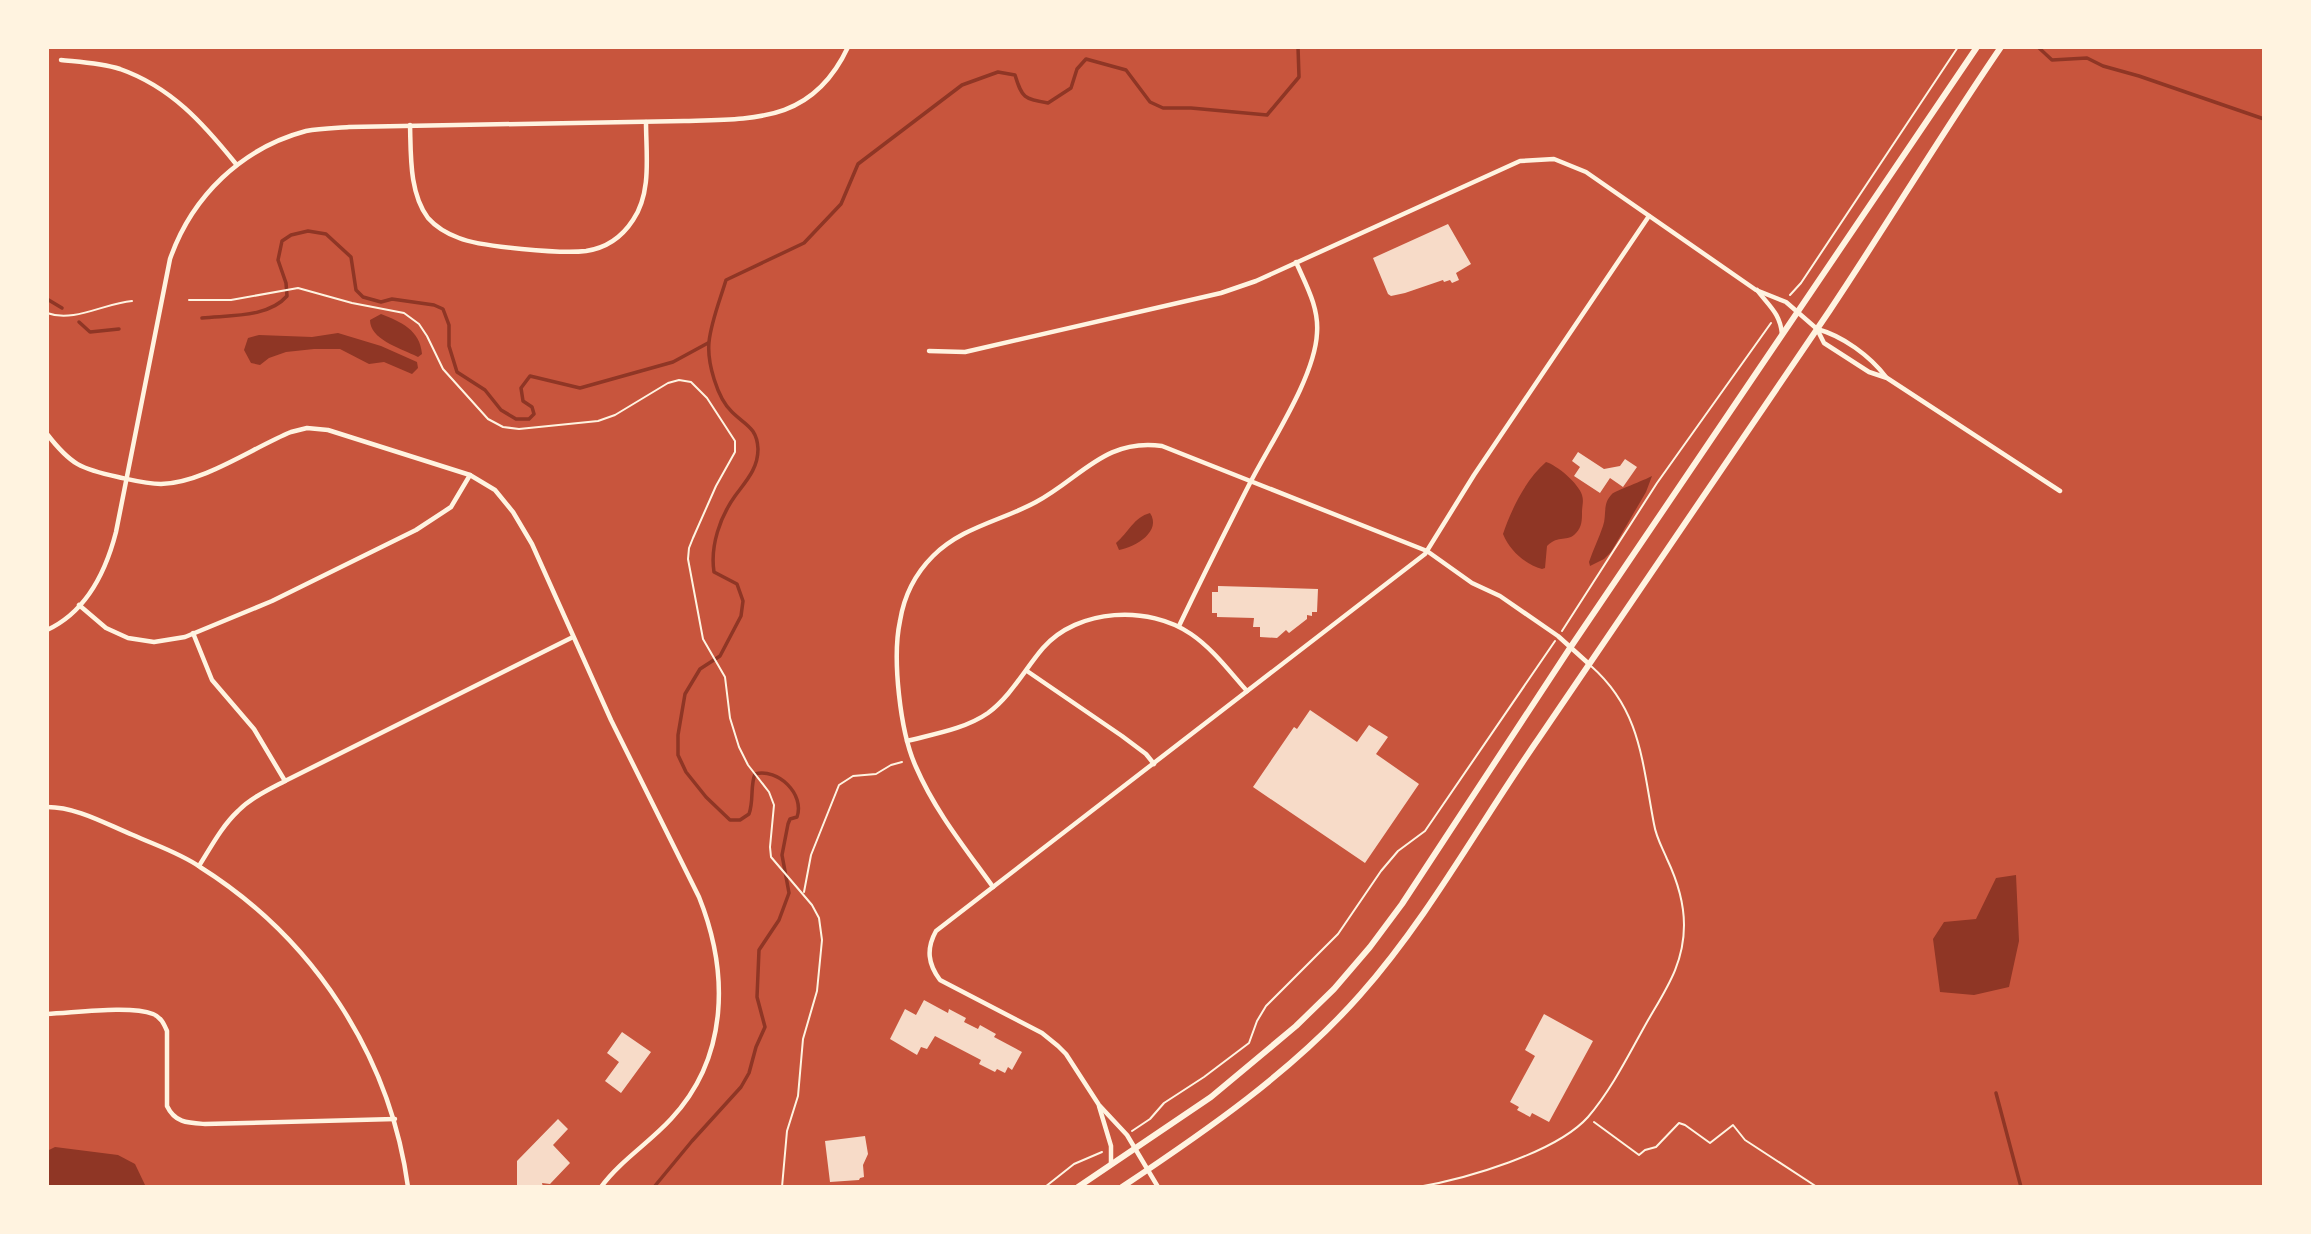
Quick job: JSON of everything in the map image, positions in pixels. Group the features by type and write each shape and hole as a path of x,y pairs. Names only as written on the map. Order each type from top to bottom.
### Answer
{"main road":[{"path":"1078,1187 1211,1097 1296,1026 1361,958 1402,904 1570,648 1977,47"},
{"path":"1122,1187 1279,1073 1360,995 1389,962 1816,329 2001,47"}],"street":[{"path":"47,630 79,605 96,584 109,557 166,277 177,241 191,215 209,191 236,164 267,145 307,131 349,127 747,118 800,104 828,80 848,47"},
{"path":"61,60 119,69 165,91 204,125 236,164"},
{"path":"410,125 414,182 421,206 429,219 444,232 476,244 576,251 595,249 615,240 634,220 645,194 646,122"},
{"path":"929,351 965,352 1221,293 1256,281 1527,159 1554,159 1586,172 1756,290 1786,302 1816,329 1824,343 1869,372 1887,378 2060,491"},
{"path":"1158,1187 1127,1135 1099,1105 1066,1054 1042,1033 940,980 934,972 929,956 929,946 936,931 1397,577 1427,551 1474,475 1649,216"},
{"path":"1179,626 1300,387 1315,350 1318,329 1316,313 1296,262"},
{"path":"1756,290 1777,314 1782,334"},
{"path":"1816,329 1830,332 1875,362 1887,378"},
{"path":"47,434 64,454 81,468 162,484 206,472 291,432 307,428 328,430 470,475 495,490 527,534 611,719 699,897 716,951 720,984 718,1016 703,1067 688,1097 665,1125 601,1187"},
{"path":"993,887 949,828 916,769 907,741 899,688 900,620 911,586 924,566 946,545 969,530 1046,497 1096,460 1128,446 1162,446 1427,551 1472,583 1500,596 1558,636 1590,665"},
{"path":"79,605 106,628 128,638 154,642 172,640 272,601 416,530 452,507 470,475"},
{"path":"907,741 950,730 988,713 1055,637 1093,618 1130,614 1179,626 1209,647 1247,691"},
{"path":"193,633 212,680 254,729 285,781"},
{"path":"200,866 237,812 255,797 573,638"},
{"path":"1027,671 1122,736 1146,754 1154,764"},
{"path":"47,807 72,811 98,820 200,866 253,906 280,931 328,987 367,1049 395,1119 408,1187"},
{"path":"47,1014 124,1011 156,1015 167,1031 167,1106 175,1118 181,1121 205,1124 395,1119"},
{"path":"1099,1105 1111,1146 1111,1165"}],"lane":[{"path":"1418,1187 1500,1166 1571,1132 1587,1117 1610,1086 1681,960 1684,923 1682,901 1675,877 1656,836 1636,734 1620,698 1590,665"}],"path":[{"path":"1790,297 1958,47"},
{"path":"189,300 231,300 298,288 352,303 396,310 411,317 427,336 443,369 488,419 503,427 519,429 598,422 615,415 668,383 679,380 691,382 707,398 735,441 735,452 716,486 689,548 692,588 703,639 725,677 730,718 739,747 775,805 771,857 803,894 819,918 822,940 817,991 803,1039 798,1096 787,1131 782,1187"},
{"path":"47,313 65,316 97,310 117,302 132,301"},
{"path":"1565,627 1657,483 1771,323"},
{"path":"1133,1131 1150,1119 1164,1103 1205,1077 1249,1043 1266,1006 1338,934 1398,851 1425,831 1549,651"},
{"path":"803,894 811,855 839,785 853,776 876,774 902,762"},
{"path":"1587,1117 1639,1156 1645,1150 1656,1147 1679,1123 1710,1143 1733,1125 1745,1140 1816,1187"},
{"path":"1045,1187 1074,1164 1101,1152"}],"shaded area":[{"path":"381,314 408,328 418,339 422,354 418,357 380,338 371,327 370,320"},
{"path":"338,333 381,346 417,362 418,368 412,374 384,362 369,364 340,349 286,352 269,358 260,365 251,363 244,350 248,338 259,335 312,337"},
{"path":"1546,462 1567,475 1580,491 1583,501 1582,521 1576,533 1569,538 1555,540 1547,546 1545,568 1542,569 1519,556 1503,534 1520,495"},
{"path":"1652,476 1646,492 1611,552 1590,566 1609,498 1612,494"},
{"path":"1150,513 1153,526 1150,532 1139,542 1119,550 1116,543 1135,522"},
{"path":"2016,875 2019,941 2009,987 1974,995 1940,992 1933,939 1944,922 1976,919 1996,878"},
{"path":"55,1147 118,1155 135,1164 146,1187 47,1187 47,1151"}],"building":[{"path":"1448,224 1471,264 1456,273 1459,280 1452,283 1450,280 1443,280 1405,293 1391,296 1388,294 1373,258"},
{"path":"1578,452 1604,469 1620,466 1625,459 1637,467 1623,487 1610,478 1600,493 1574,476 1580,467 1572,461"},
{"path":"1218,586 1318,589 1317,612 1312,612 1312,616 1307,615 1307,619 1289,633 1286,630 1277,638 1260,637 1260,627 1253,627 1254,618 1217,617 1217,613 1212,613 1212,592 1218,592"},
{"path":"1310,710 1357,742 1369,725 1388,737 1376,754 1419,784 1365,863 1253,787 1294,727 1297,729"},
{"path":"924,1000 948,1013 949,1009 966,1018 964,1022 978,1029 980,1025 996,1034 994,1037 1022,1052 1012,1070 1008,1067 1005,1073 997,1069 995,1072 979,1064 981,1060 935,1036 927,1049 921,1047 917,1055 890,1039 905,1009 916,1015"},
{"path":"1544,1014 1593,1041 1549,1122 1532,1113 1530,1117 1517,1110 1519,1107 1510,1102 1535,1056 1525,1050"},
{"path":"622,1032 651,1052 621,1093 605,1081 619,1062 607,1053"},
{"path":"558,1119 568,1129 553,1145 570,1163 550,1184 542,1183 543,1187 517,1187 517,1161"},
{"path":"865,1136 868,1154 863,1165 864,1177 859,1180 830,1182 825,1141"}],"waterway":[{"path":"654,1187 741,1087 749,1073 765,1027 757,997 759,950 779,920 789,893 782,855 788,824 790,819 797,817 798,808 793,792 781,779 764,773 755,774 749,814 740,820 730,820 706,797 686,772 678,755 678,735 685,694 700,669 720,656 741,616 743,601 737,584 714,572 713,562 721,522 754,469 758,449 753,431 732,412 722,398 711,369 710,334 726,280 804,243 841,204 858,164 962,85 998,72 1015,75 1025,96 1048,103 1071,88 1077,69 1086,59 1126,70 1150,102 1163,108 1267,115 1299,77 1298,47"},
{"path":"2038,47 2052,60 2087,58 2103,66 2264,119"},
{"path":"202,318 259,312 279,303 287,296 286,283 278,260 282,241 291,235 308,231 326,234 351,257 356,290 363,297 381,302 392,299 434,305 443,309 449,325 449,346 457,372 485,390 501,410 516,419 529,419 534,414 532,407 523,401 521,388 530,376 580,388 673,362 708,343"},
{"path":"47,299 62,308"},
{"path":"79,322 90,332 119,329"},
{"path":"1996,1093 2021,1187"}]}
